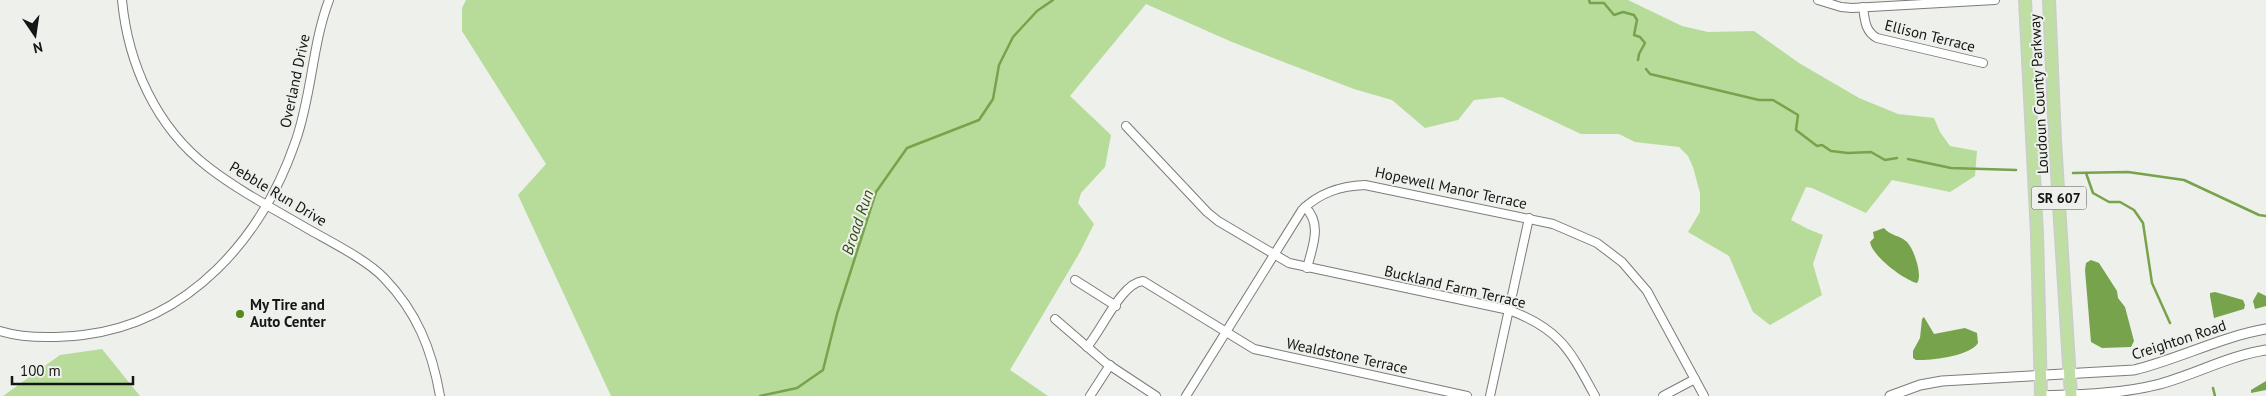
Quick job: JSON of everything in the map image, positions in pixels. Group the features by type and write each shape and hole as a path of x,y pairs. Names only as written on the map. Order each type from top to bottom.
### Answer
{"main road":[{"name":"Loudoun County Parkway","path":"2025,0 2036,234 2041,396"},
{"name":"Loudoun County Parkway","path":"2049,0 2055,140 2071,396"}],"street":[{"name":"Pebble Run Drive","path":"122,0 124,22 132,54 146,90 166,123 206,166 266,205 349,253 383,277 404,301 419,325 435,366 440,396"},
{"name":"Overland Drive","path":"0,331 42,336 73,336 110,330 154,314 184,298 220,268 238,248 278,185 296,138 306,104 320,29 329,0"},
{"path":"1818,0 1841,7 1995,0"},
{"name":"Ellison Terrace","path":"1863,7 1866,28 1870,34 1877,38 1983,63"},
{"name":"Buckland Farm Terrace","path":"1126,126 1207,212 1274,256 1307,268 1509,310 1533,319 1552,332 1562,342 1595,396"},
{"name":"Hopewell Manor Terrace","path":"1186,396 1306,207 1334,189 1365,184 1553,224 1597,243 1622,262 1647,291 1704,396"},
{"path":"1306,207 1314,217 1316,228 1307,268"},
{"path":"1490,396 1529,218"},
{"path":"1075,280 1116,306"},
{"name":"Wealdstone Terrace","path":"1087,347 1131,285 1144,281 1254,349 1467,396"},
{"path":"1055,319 1110,366 1156,396"},
{"name":"Creighton Road","path":"1890,396 1920,385 1942,381 2134,370 2155,365 2227,338 2266,329"},
{"path":"2041,396 2071,396 2144,388 2161,384 2224,360 2266,350"},
{"path":"1090,396 1110,366"},
{"path":"1662,396 1695,379"}],"shaded area":[{"path":"466,0 1628,0 1682,26 1708,32 1754,31 1799,63 1859,98 1898,114 1934,118 1940,132 1950,146 1977,151 1975,176 1950,192 1892,180 1866,213 1806,187 1791,220 1823,235 1813,264 1822,295 1770,325 1753,312 1729,256 1688,232 1700,212 1700,193 1688,156 1679,147 1635,142 1619,134 1581,134 1502,97 1474,100 1458,120 1425,128 1392,100 1354,89 1232,42 1146,4 1070,96 1111,135 1105,167 1081,193 1078,203 1094,224 1080,252 1010,370 1048,396 611,396 518,195 546,164 462,31 462,8"},
{"path":"1884,228 1910,245 1918,269 1919,280 1917,283 1889,267 1872,248 1870,242 1874,238 1873,232"},
{"path":"2091,260 2099,263 2125,307 2134,341 2131,347 2102,348 2091,342 2085,270 2086,263"},
{"path":"2215,292 2243,300 2244,309 2214,318 2210,293"},
{"path":"2258,292 2266,296 2266,306 2255,309 2253,301"},
{"path":"1924,317 1934,334 1965,328 1977,333 1978,343 1974,348 1959,354 1930,360 1916,360 1913,358 1913,351 1920,338 1922,319"},
{"path":"102,349 140,396 3,396 60,355"},
{"path":"2266,381 2266,390 2251,393 2251,390"}],"waterway":[{"name":"Broad Run","path":"760,396 797,388 823,370 837,314 876,192 907,148 979,120 993,99 999,65 1013,37 1037,11 1053,0"},
{"path":"1589,0 1590,3 1604,3 1614,15 1623,12 1634,15 1637,20 1634,35 1640,37 1645,43 1638,60"},
{"path":"1646,69 1650,74 1759,100 1773,100 1798,115 1796,130 1817,146 1822,145 1831,151 1848,153 1871,152 1885,160 1897,158"},
{"path":"1908,159 1951,168 2016,170"},
{"path":"2073,173 2128,172 2184,180 2259,215 2266,216"},
{"path":"2086,173 2093,193 2109,202 2120,202 2134,210 2143,223 2152,283 2170,323"},
{"path":"2213,388 2215,396"}],"place":[{"name":"My Tire and Auto Center","path":"240,314"}]}
